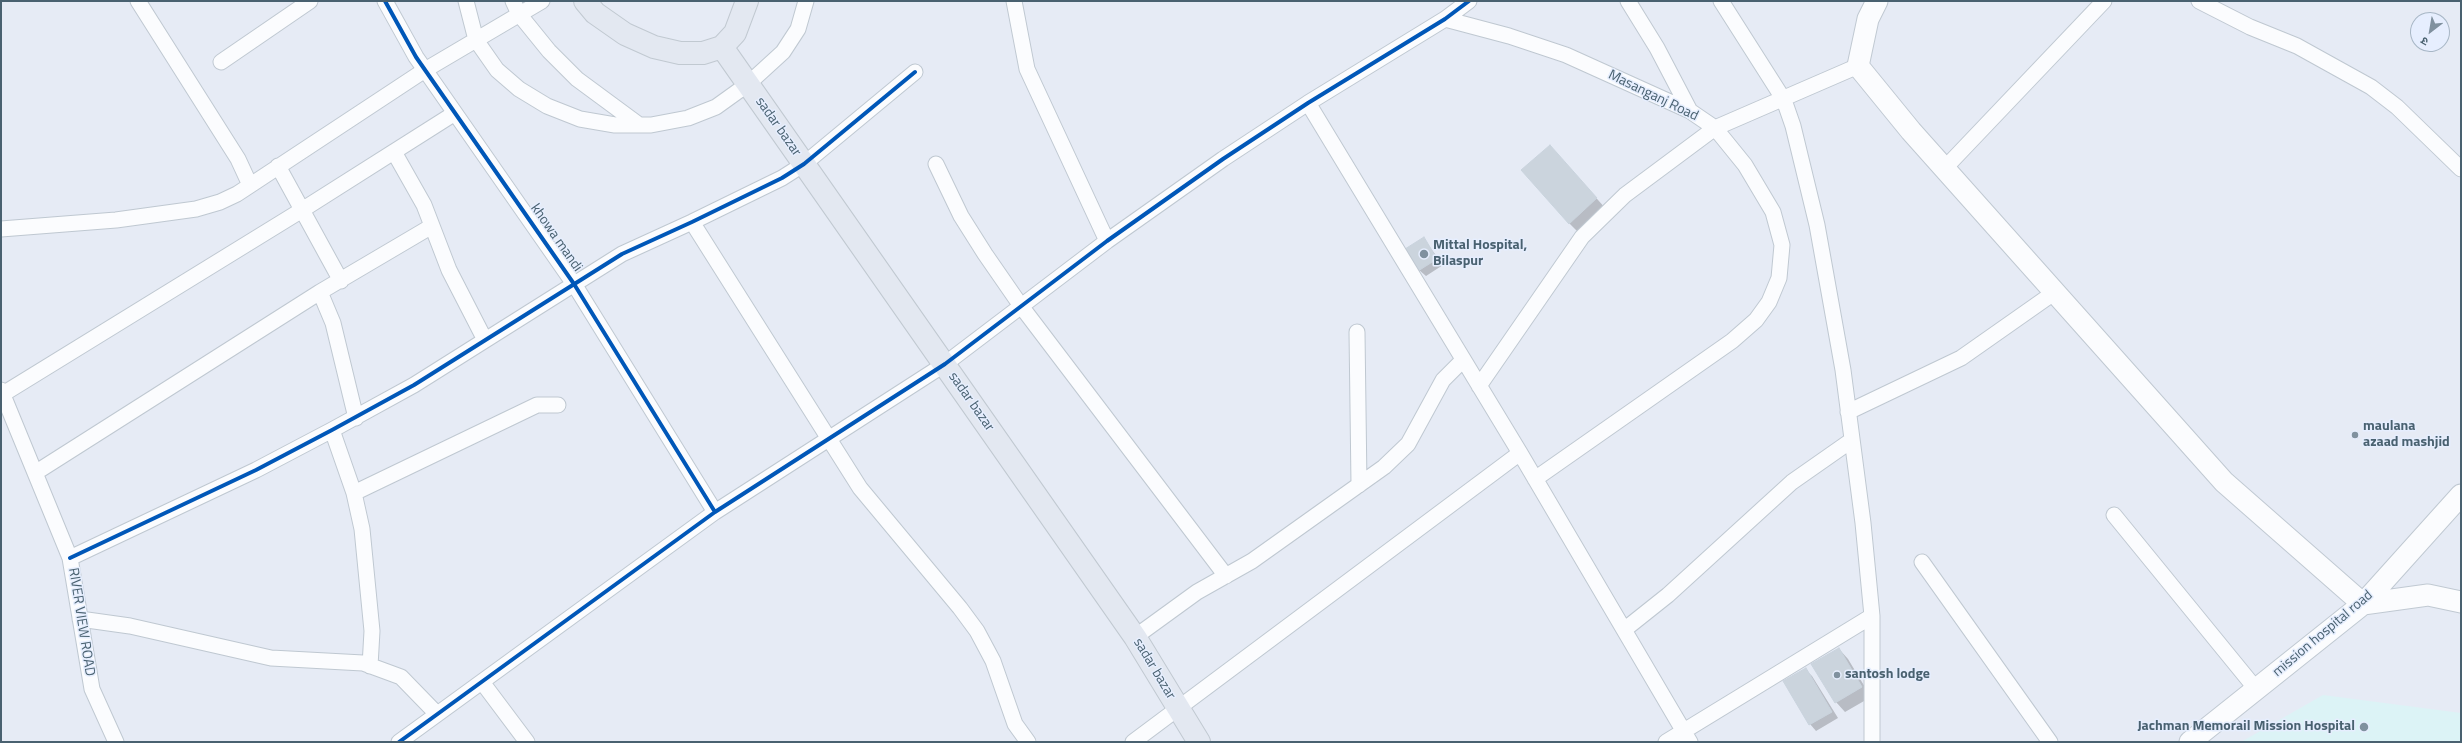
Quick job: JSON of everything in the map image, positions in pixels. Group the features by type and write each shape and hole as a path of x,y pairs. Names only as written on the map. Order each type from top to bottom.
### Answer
{"main road":[{"path":"585,1 595,13 625,34 654,47 680,52 703,53 722,47 735,33 748,1"},
{"name":"sadar bazar","path":"722,47 1135,637 1198,742"}],"street":[{"path":"138,1 238,159 250,184"},
{"path":"221,62 310,1"},
{"name":"khowa mandi","path":"385,1 426,70 454,113 574,284 715,512"},
{"path":"466,1 476,40 497,70 519,89 547,106 580,119 615,125 651,125 688,118 716,106 748,84 783,52 798,29 806,1"},
{"path":"1,229 116,220 196,209 220,202 426,70 476,40 516,8 542,1"},
{"path":"1014,1 1026,69 1107,240"},
{"path":"399,742 715,512 945,364 1107,240 1308,103 1445,19 1469,1"},
{"path":"1628,1 1657,48 1690,111"},
{"path":"1721,1 1784,100 1793,126 1817,225 1848,412 1863,523 1872,616 1872,742"},
{"path":"1877,1 1868,19 1858,66 1945,168 2224,482 2363,604 2428,595 2461,602"},
{"path":"1945,168 2104,1"},
{"path":"2199,1 2250,27 2297,46 2371,87 2397,107 2461,169"},
{"path":"516,8 549,51 577,79 638,124"},
{"name":"Masanganj Road","path":"1445,19 1509,36 1566,55 1690,111 1715,128 1784,100 1858,66"},
{"path":"70,558 256,470 356,418 414,385 622,254 759,190 804,164 915,72"},
{"path":"1308,103 1520,453 1687,736"},
{"path":"2,392 302,210 454,113"},
{"path":"1479,386 1562,263 1582,237 1625,195 1715,128 1745,165 1773,212 1782,245 1779,278 1769,302 1756,320 1732,340 1535,479"},
{"path":"394,152 424,206 448,270 485,340"},
{"path":"936,164 961,216 1021,306 1226,576"},
{"path":"278,166 341,280"},
{"path":"692,222 860,488 960,608 977,631 993,661 1015,724 1028,742"},
{"path":"35,473 320,292 432,226"},
{"path":"320,292 333,323 356,418"},
{"path":"1848,412 1961,358 2055,292"},
{"path":"1356,332 1359,484"},
{"path":"1135,637 1197,592 1264,553 1384,467 1408,444 1443,380 1463,360"},
{"name":"RIVER VIEW ROAD","path":"2,392 70,558 92,689 116,742"},
{"path":"354,493 537,405 558,405"},
{"path":"332,430 354,493 362,529 372,631 370,666"},
{"path":"1624,630 1668,595 1792,482 1852,440"},
{"path":"1133,742 1179,710 1520,453"},
{"name":"mission hospital road","path":"2190,742 2363,604 2461,495"},
{"path":"2114,515 2256,689"},
{"path":"1922,562 2050,742"},
{"path":"1666,742 1687,736 1872,616"},
{"path":"80,619 130,626 271,658 321,660 370,666 401,677 437,714"},
{"path":"482,682 527,742"}],"shaded area":[{"name":"Jachman Memorail Mission Hospital","path":"2323,695 2461,713 2461,742 2241,742"}],"building":[{"path":"1550,145 1597,198 1569,224 1521,170"},
{"path":"1424,237 1437,259 1418,271 1405,249"},
{"name":"santosh lodge","path":"1839,648 1862,687 1835,703 1811,664"},
{"path":"1806,668 1832,712 1809,725 1783,681"}],"cycle path":[{"path":"385,1 416,57 574,284 715,512"},
{"path":"399,742 715,512 945,364 1107,241 1223,159 1308,103 1445,19 1469,1"},
{"path":"70,558 256,470 332,430 414,385 622,254 782,178 804,164 915,72"}],"place":[{"name":"Mittal Hospital, Bilaspur","path":"1424,254"},
{"name":"maulana azaad mashjid","path":"2355,435"},
{"name":"santosh lodge","path":"1837,675"},
{"name":"Jachman Memorail Mission Hospital","path":"2364,727"}]}
